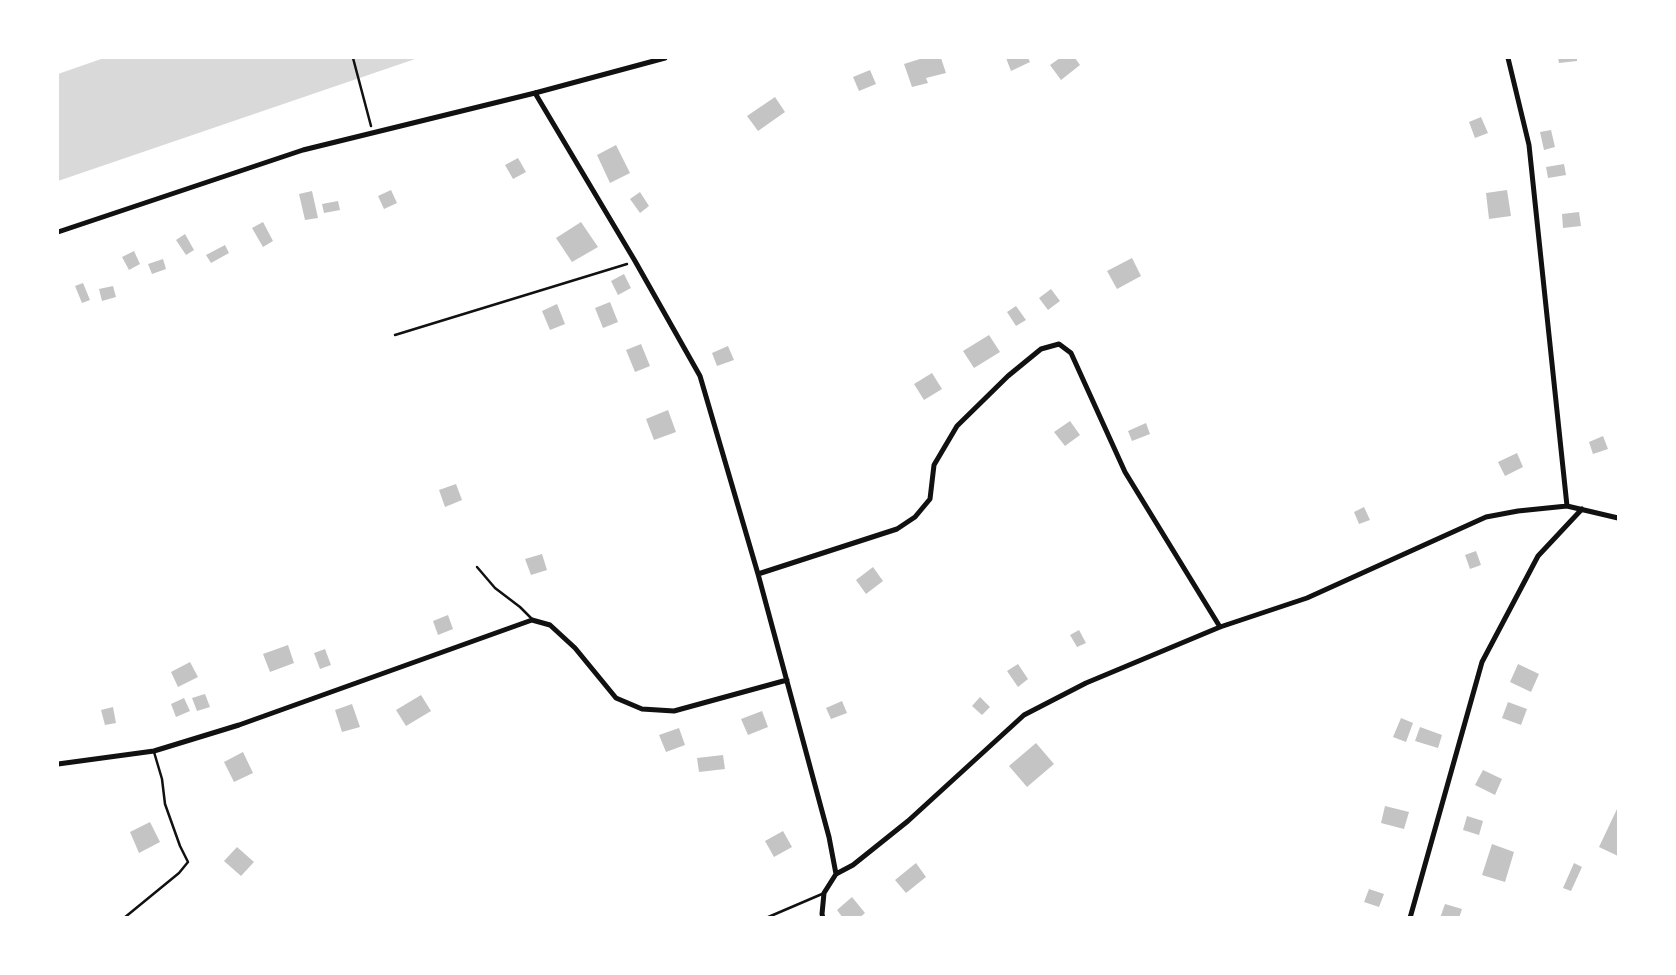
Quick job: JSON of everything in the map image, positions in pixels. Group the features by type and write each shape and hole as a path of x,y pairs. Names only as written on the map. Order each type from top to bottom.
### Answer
{"street":[{"path":"58,232 303,150 666,58"},
{"path":"1508,58 1529,145 1567,506"},
{"path":"534,93 635,261 700,376 758,574 830,837 836,874"},
{"path":"758,574 897,529 915,517 930,499 934,465 956,426 1008,376 1041,349 1059,344 1072,353 1125,472 1220,627"},
{"path":"823,918 824,893 836,874 853,865 908,821 1024,715 1086,683 1220,627 1307,598 1486,517 1518,511 1567,506 1618,518"},
{"path":"1410,918 1482,662 1538,556 1582,509"},
{"path":"58,764 154,752 239,724 532,620 550,626 575,648 616,698 642,709 674,711 787,680"}],"lane":[{"path":"477,567 495,588 520,607 532,620"},
{"path":"124,918 179,873 188,862 180,846 165,804 162,779 154,752"},
{"path":"766,918 824,893"}],"path":[{"path":"353,58 373,132"},
{"path":"396,335 635,261"}],"shaded area":[{"path":"104,58 418,58 58,181 58,74"}],"building":[{"path":"923,58 941,58 946,73 926,78 928,83 912,87 904,64"},
{"path":"1006,58 1028,58 1030,62 1011,71"},
{"path":"1060,58 1075,58 1080,65 1061,80 1050,65"},
{"path":"1558,58 1577,58 1577,61 1559,63"},
{"path":"870,70 876,84 859,91 853,77"},
{"path":"775,97 785,112 758,131 747,116"},
{"path":"1481,117 1488,133 1475,138 1469,122"},
{"path":"1551,130 1555,147 1544,150 1540,132"},
{"path":"616,145 630,173 610,183 597,155"},
{"path":"518,158 526,172 513,179 505,165"},
{"path":"1564,164 1566,175 1548,178 1546,167"},
{"path":"391,190 397,203 384,209 378,196"},
{"path":"1507,190 1511,216 1489,219 1486,193"},
{"path":"312,191 318,218 305,220 299,194"},
{"path":"640,192 649,206 640,213 630,199"},
{"path":"338,201 340,210 324,213 322,204"},
{"path":"1579,212 1581,226 1563,228 1562,214"},
{"path":"263,222 273,241 263,247 252,228"},
{"path":"581,222 598,247 572,262 556,238"},
{"path":"185,234 194,250 186,255 176,240"},
{"path":"225,245 229,253 211,263 206,255"},
{"path":"134,251 140,264 129,270 122,257"},
{"path":"1132,258 1141,276 1117,289 1107,271"},
{"path":"163,259 166,269 152,274 148,264"},
{"path":"624,274 631,288 618,295 611,281"},
{"path":"83,283 90,300 82,303 75,286"},
{"path":"113,286 116,297 102,301 99,289"},
{"path":"1051,289 1060,301 1048,310 1039,298"},
{"path":"610,302 618,322 603,328 595,308"},
{"path":"557,304 565,324 550,330 542,311"},
{"path":"1016,306 1026,320 1016,326 1007,312"},
{"path":"989,335 1000,352 974,368 963,351"},
{"path":"641,344 650,366 635,372 626,350"},
{"path":"728,346 734,360 717,366 712,353"},
{"path":"932,373 942,389 924,400 914,384"},
{"path":"668,410 676,432 654,440 646,419"},
{"path":"1070,421 1080,435 1065,446 1054,432"},
{"path":"1146,423 1150,434 1132,441 1128,431"},
{"path":"1603,436 1608,449 1593,454 1589,442"},
{"path":"1517,453 1523,467 1505,476 1498,462"},
{"path":"456,484 462,500 445,507 439,490"},
{"path":"1364,507 1370,520 1359,524 1354,512"},
{"path":"1476,551 1481,565 1470,569 1465,555"},
{"path":"542,554 547,570 531,575 525,559"},
{"path":"873,567 883,581 866,594 856,580"},
{"path":"448,615 453,629 438,635 433,621"},
{"path":"1079,630 1086,643 1077,647 1070,635"},
{"path":"288,645 294,663 270,672 263,654"},
{"path":"325,649 331,665 320,669 314,653"},
{"path":"190,662 198,677 178,687 171,672"},
{"path":"1018,664 1028,679 1018,687 1007,671"},
{"path":"1518,664 1539,674 1531,692 1510,682"},
{"path":"205,694 210,707 197,711 192,698"},
{"path":"421,695 431,711 406,726 396,710"},
{"path":"980,697 990,707 982,715 972,706"},
{"path":"184,698 190,711 176,717 171,704"},
{"path":"842,701 847,713 831,719 826,708"},
{"path":"1508,702 1527,709 1521,725 1502,718"},
{"path":"352,704 360,727 342,732 335,710"},
{"path":"113,707 116,723 105,725 101,710"},
{"path":"762,711 768,727 748,735 741,719"},
{"path":"1401,718 1413,723 1406,742 1393,737"},
{"path":"1420,727 1442,735 1438,748 1415,741"},
{"path":"679,728 685,745 666,752 659,735"},
{"path":"1036,743 1054,764 1027,787 1009,766"},
{"path":"243,752 253,773 234,782 224,762"},
{"path":"723,755 725,769 699,772 697,758"},
{"path":"1483,770 1502,779 1495,795 1475,785"},
{"path":"1385,806 1409,812 1404,829 1381,823"},
{"path":"1618,810 1618,856 1599,847"},
{"path":"1467,816 1483,821 1479,835 1463,830"},
{"path":"150,822 160,842 139,853 130,832"},
{"path":"783,831 792,847 774,857 765,841"},
{"path":"1492,844 1514,852 1505,882 1482,875"},
{"path":"237,847 254,862 241,876 224,861"},
{"path":"916,863 926,877 906,893 895,880"},
{"path":"1574,863 1582,867 1571,891 1563,888"},
{"path":"1369,889 1384,894 1379,907 1364,902"},
{"path":"852,897 865,913 859,918 843,918 837,910"},
{"path":"1445,904 1462,909 1459,918 1440,918"}]}
